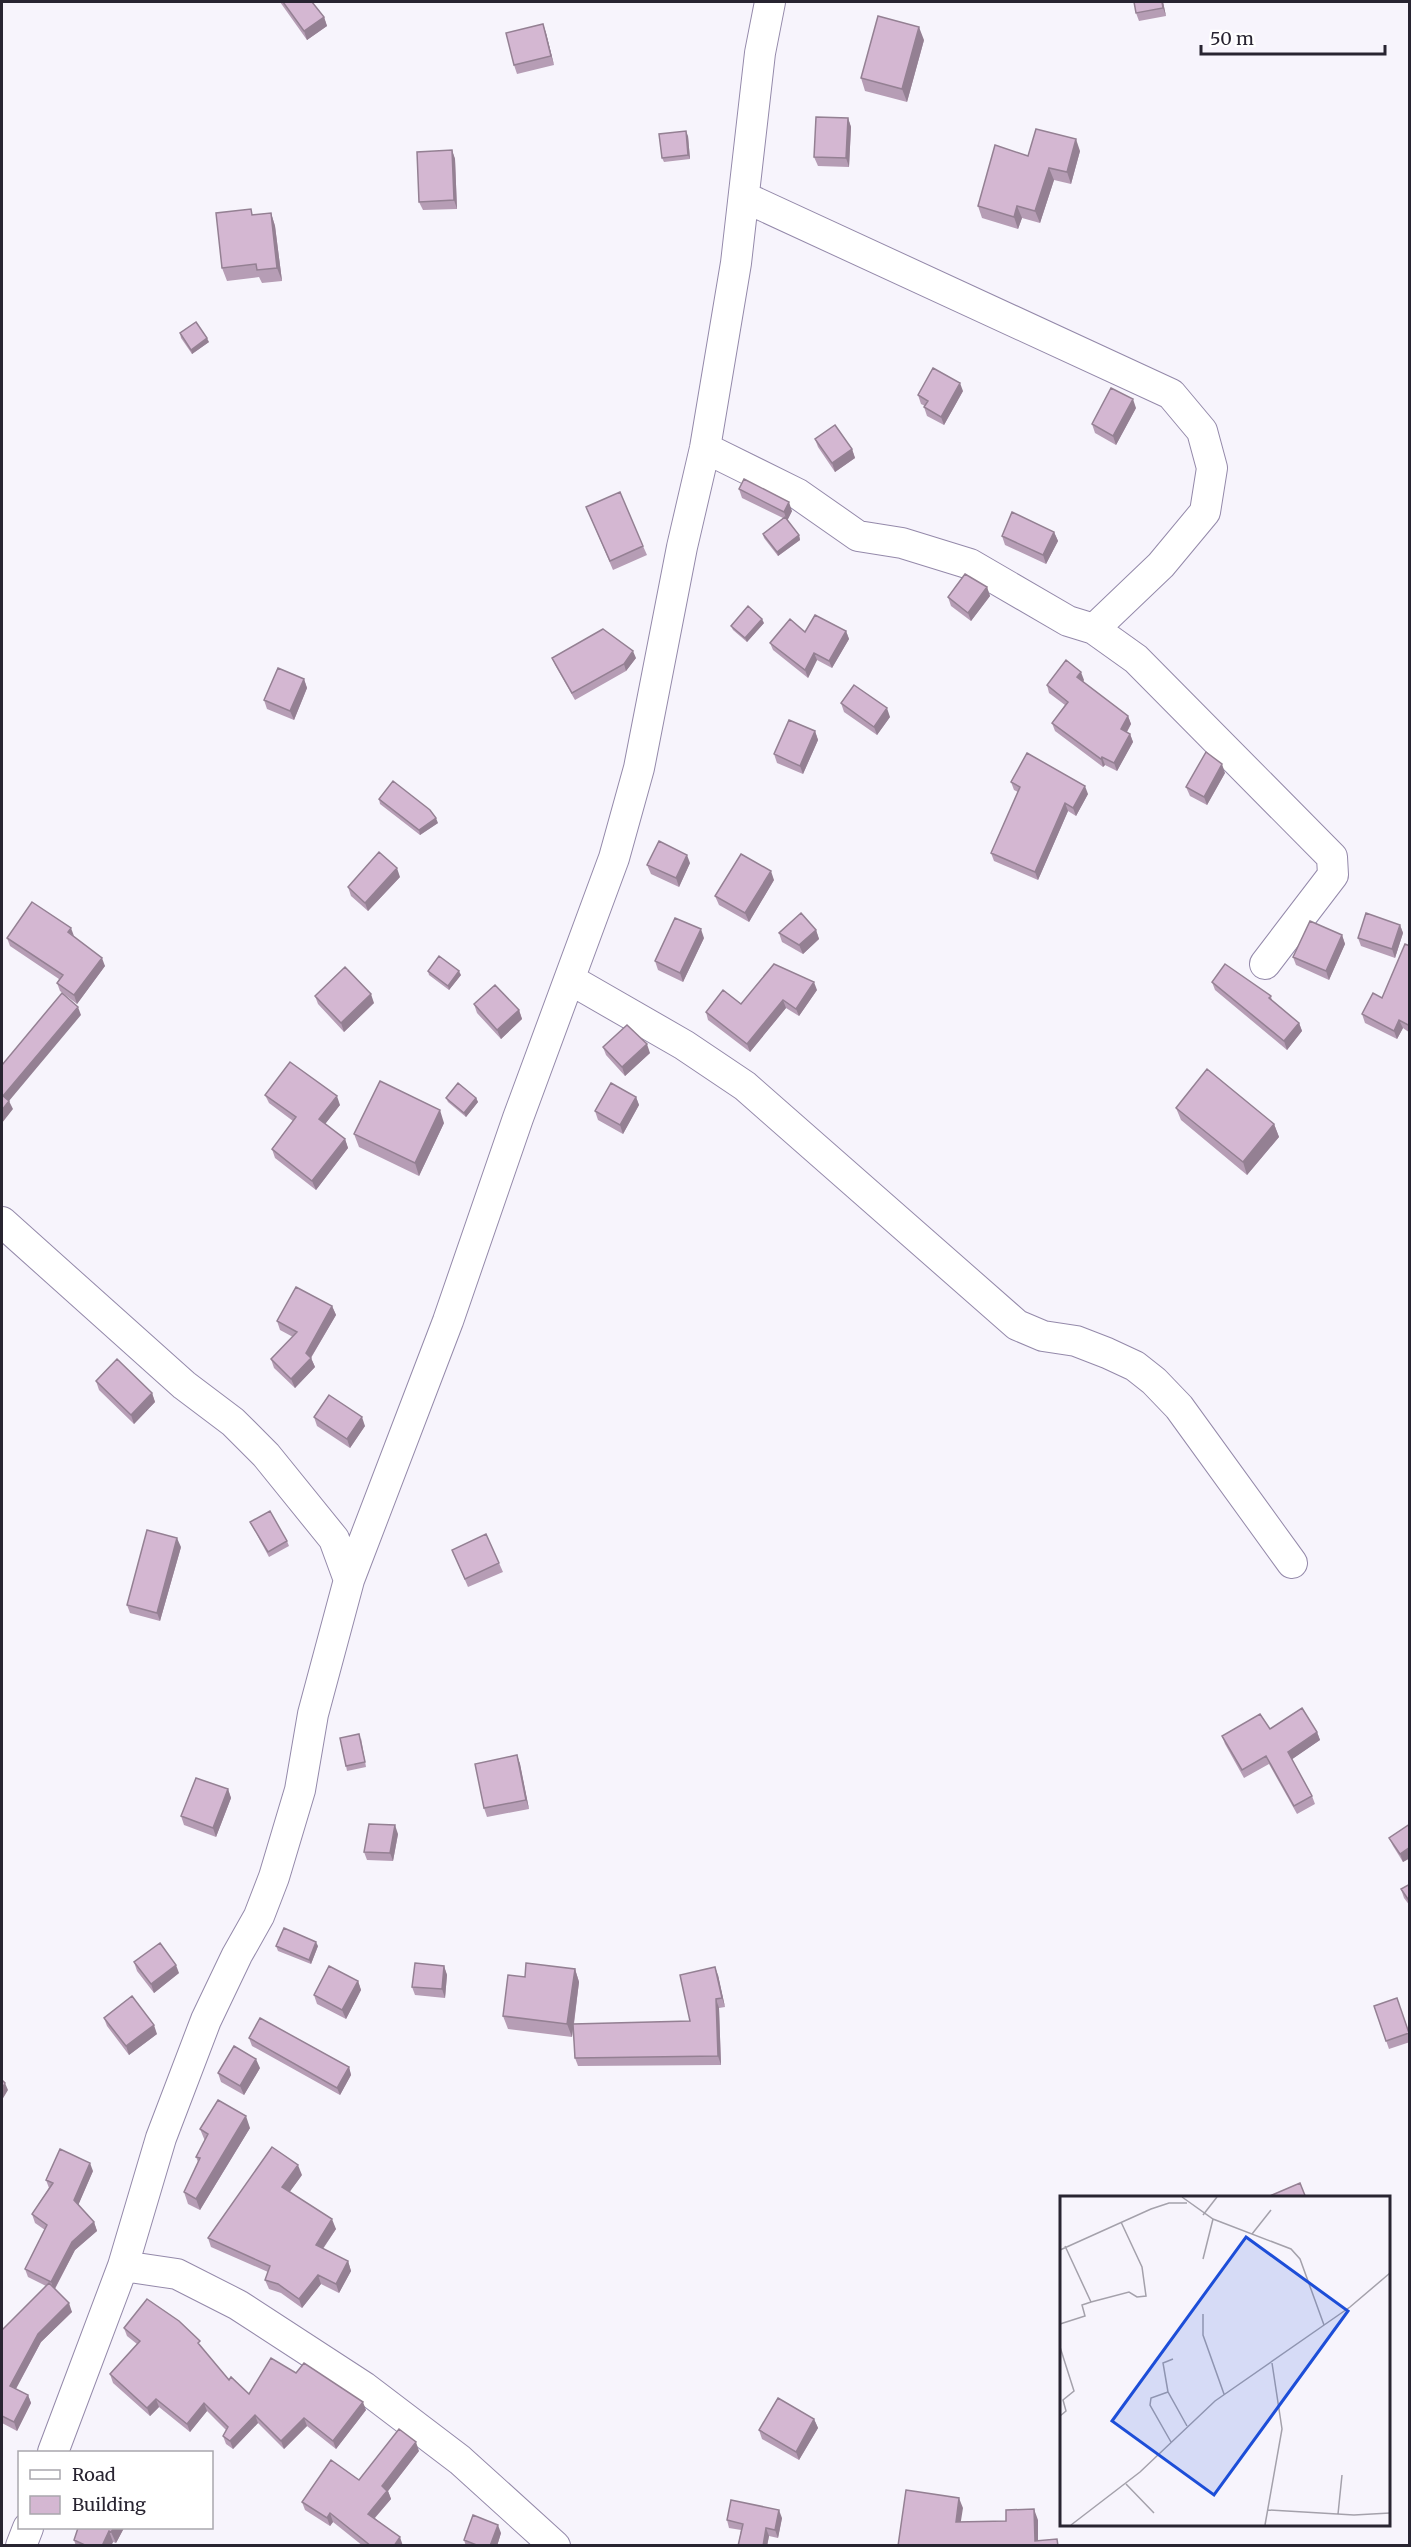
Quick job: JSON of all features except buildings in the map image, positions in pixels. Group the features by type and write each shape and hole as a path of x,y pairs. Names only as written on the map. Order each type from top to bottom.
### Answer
{"street":[{"path":"53,2451 123,2266 161,2138 207,2020 237,1954 259,1916 274,1876 300,1790 313,1714 349,1580 448,1321 518,1118 571,980 614,858 639,768 682,547 705,448 736,263 760,53 770,2"},
{"path":"744,197 1171,394 1202,431 1212,468 1205,512 1161,565 1094,628"},
{"path":"705,448 798,494 858,536 902,543 970,564 1068,621 1094,628 1136,659 1332,856 1333,875 1265,964"},
{"path":"571,980 684,1045 745,1086 1017,1325 1043,1336 1076,1341 1107,1353 1135,1366 1154,1381 1179,1407 1292,1563"},
{"path":"2,1222 184,1385 233,1422 266,1455 334,1539 349,1580"},
{"path":"123,2266 177,2274 238,2305 373,2394 459,2460 555,2546"},
{"path":"21,2546 27,2529"}]}
